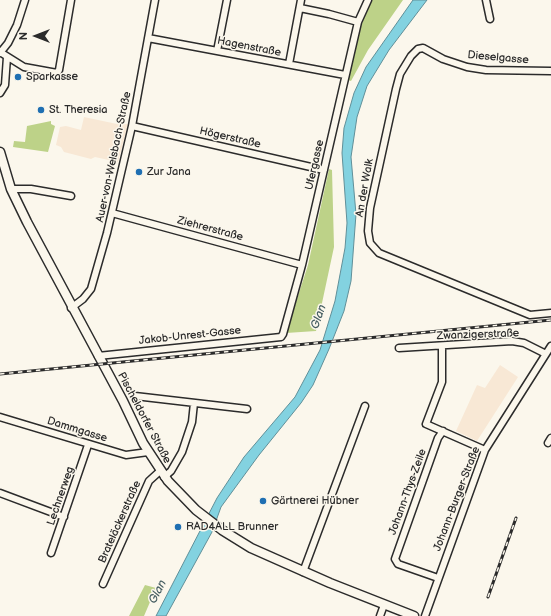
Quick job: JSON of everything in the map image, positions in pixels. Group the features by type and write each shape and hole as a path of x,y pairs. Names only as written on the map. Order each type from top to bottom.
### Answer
{"main road":[{"name":"Pischeldorfer Straße","path":"0,152 2,166 11,189 148,452 162,474 200,513 222,530 256,550 303,572 414,616"}],"street":[{"path":"25,0 17,25 8,43 0,52 24,67 57,72 59,70 71,0"},
{"name":"Auer-von-Welsbach-Straße","path":"72,308 91,290 112,213 132,126 155,0"},
{"path":"217,51 227,0"},
{"path":"289,64 301,0"},
{"name":"Ufergasse","path":"283,334 302,265 358,22 368,0"},
{"path":"486,0 490,19"},
{"path":"300,8 358,22"},
{"name":"Hagenstraße","path":"148,38 346,75"},
{"name":"Dieselgasse","path":"423,48 443,59 466,67 492,70 551,71"},
{"name":"An der Walk","path":"423,48 418,49 411,56 400,74 370,208 368,231 370,243 381,254 530,315 551,313"},
{"path":"0,93 5,85 7,57"},
{"name":"Högerstraße","path":"132,126 324,170"},
{"path":"11,189 31,189 71,196"},
{"name":"Ziehrerstraße","path":"112,213 302,265"},
{"name":"Jakob-Unrest-Gasse","path":"98,356 281,337 283,334"},
{"name":"Zwanzigerstraße","path":"399,348 512,341 524,343 546,354"},
{"path":"442,346 442,382 426,424 485,450"},
{"path":"546,354 551,346"},
{"name":"Johann-Burger-Straße","path":"425,616 485,450 546,354"},
{"path":"135,396 247,409"},
{"name":"Brateläckerstraße","path":"104,584 149,481 171,471 182,452 192,422 194,403"},
{"path":"303,572 365,406"},
{"name":"Dammgasse","path":"0,417 88,445 126,455 148,452"},
{"name":"Johann-Thys-Zeile","path":"438,578 398,564 395,559 438,438 442,431"},
{"name":"Lechnerweg","path":"51,553 88,445"},
{"path":"0,493 64,517"},
{"path":"380,616 384,605"}],"shaded area":[{"path":"84,117 117,124 128,124 118,162 95,157 91,159 64,152 61,147 56,145 60,127 66,126 81,130"},
{"path":"500,365 518,377 477,441 456,431 477,385 485,388"}],"green space":[{"path":"371,0 403,0 368,50 351,81 348,80 361,26"},
{"path":"51,121 51,124 55,126 48,152 13,147 14,141 25,142 27,126"},
{"path":"329,169 332,170 334,247 316,331 286,333 308,265"},
{"path":"145,585 156,588 144,616 129,616"}],"water":[{"path":"413,0 427,0 389,50 367,86 357,117 351,157 356,214 351,281 344,311 329,349 313,385 301,403 259,455 221,507 212,532 166,616 156,616 217,498 244,457 295,397 320,350 335,301 345,248 347,223 342,153 344,128 354,93 366,67"}],"railway":[{"path":"0,374 551,320"},
{"path":"488,597 516,518"}],"place":[{"name":"Sparkasse","path":"18,77"},
{"name":"St. Theresia","path":"41,110"},
{"name":"Zur Jana","path":"139,172"},
{"name":"Gärtnerei Hübner","path":"263,501"},
{"name":"RAD4ALL Brunner","path":"178,527"}],"water label":[{"name":"Glan","path":"319,317"},
{"name":"Glan","path":"158,592"}]}
